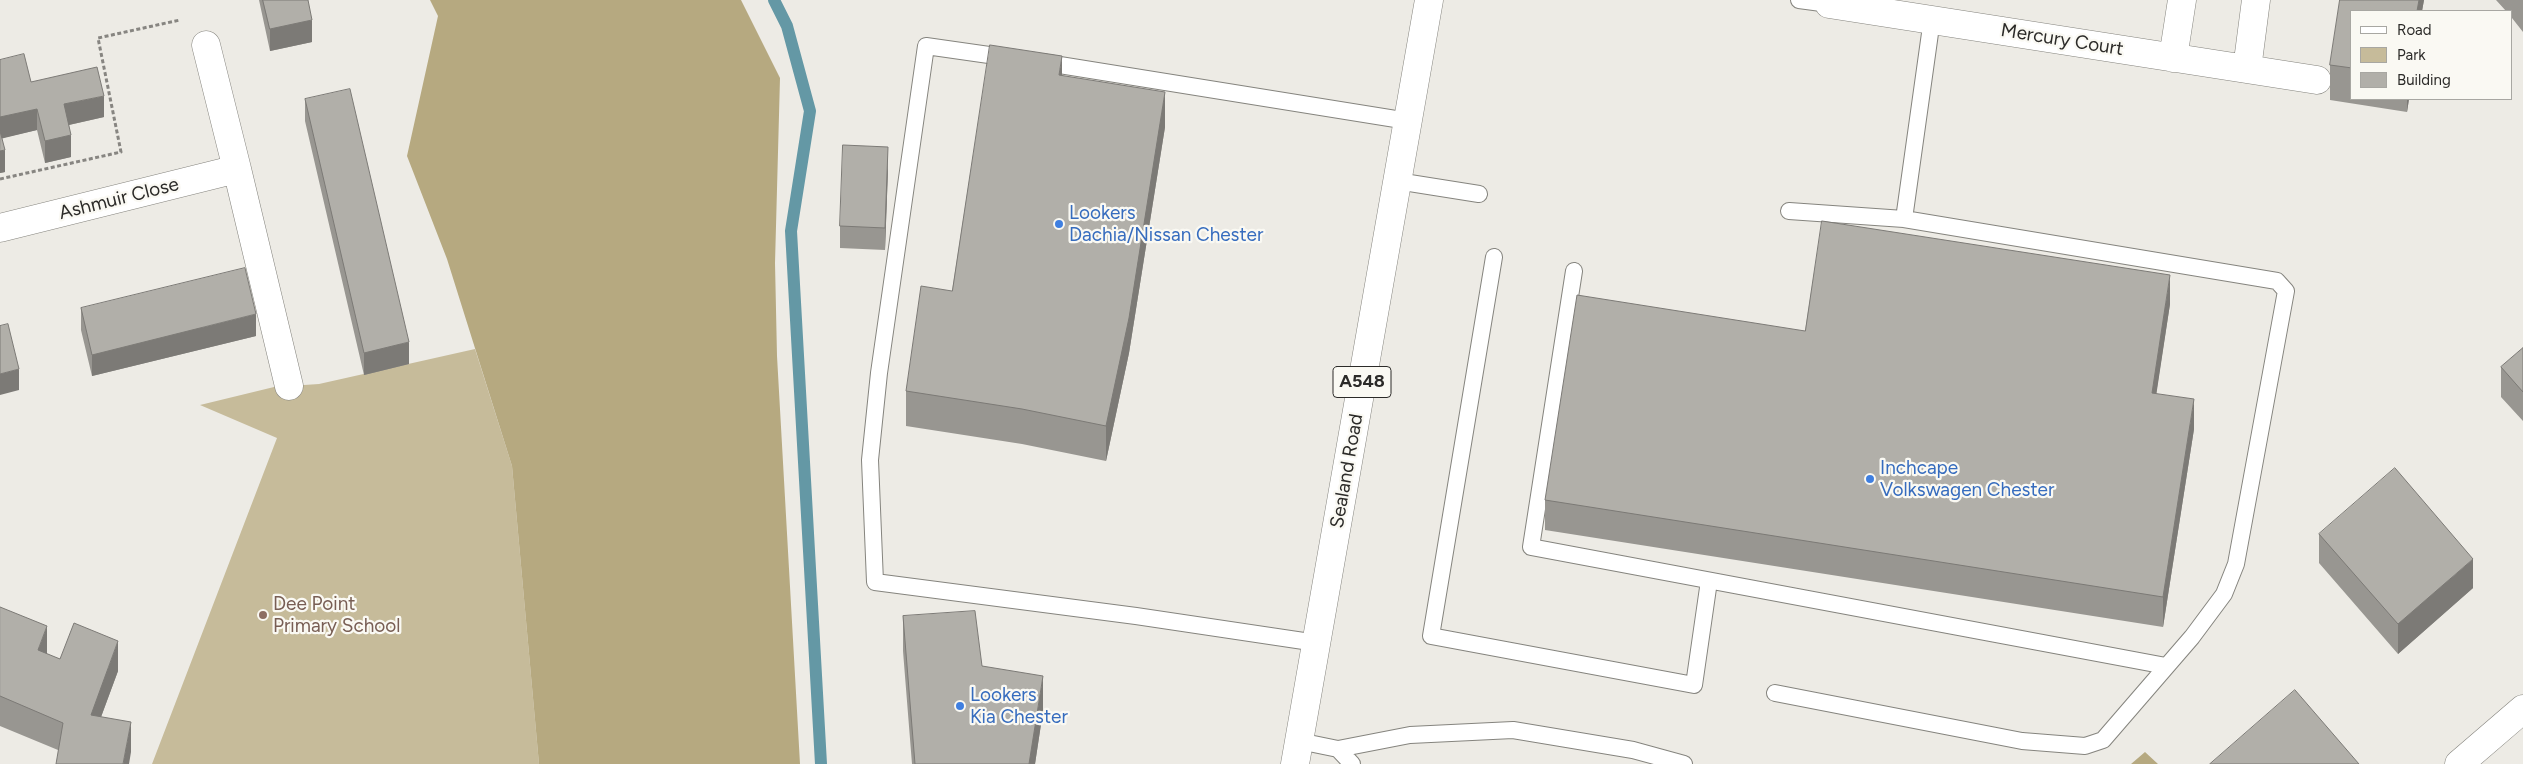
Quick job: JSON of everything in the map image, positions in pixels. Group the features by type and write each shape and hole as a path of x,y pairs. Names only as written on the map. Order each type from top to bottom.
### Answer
{"street":[{"name":"Sealand Road","path":"1297,752 1429,0"},
{"path":"2173,58 2182,0"},
{"path":"2246,69 2256,0"},
{"name":"Mercury Court","path":"1829,2 1945,14 2173,58 2317,80"},
{"path":"206,45 238,169 289,386"},
{"name":"Ashmuir Close","path":"0,228 238,169"},
{"path":"2459,764 2523,709"}],"lane":[{"path":"1799,0 1829,2"},
{"path":"1904,219 1945,14"},
{"path":"1317,643 1126,614 875,582 870,460 878,373 926,46 1408,121"},
{"path":"1397,181 1479,194"},
{"path":"1775,693 2022,741 2085,746 2103,740 2192,636 2224,594 2236,564 2286,291 2284,286 2277,281 1904,219 1790,211"},
{"path":"1494,256 1431,636 1694,684 1709,581"},
{"path":"1574,271 1531,547 2166,666"},
{"path":"1297,752 1338,749 1410,735 1513,730 1633,750 1684,764"},
{"path":"1338,749 1352,764"}],"path":[{"path":"0,179 121,152 98,38 185,19"}],"green space":[{"name":"Dee Point Primary School","path":"475,349 512,466 539,764 152,764 277,438 200,405 274,387 319,384"}],"shaded area":[{"path":"430,0 741,0 780,78 775,263 777,356 800,764 539,764 512,466 447,259 407,156 438,16"},
{"path":"2145,752 2158,764 2131,764"}],"building":[{"path":"263,0 308,0 312,20 270,29"},
{"path":"2340,0 2419,0 2417,10 2350,10 2350,68 2330,65"},
{"name":"Lookers Dachia/Nissan Chester","path":"990,45 1062,56 1059,75 1165,92 1129,318 1106,426 1022,409 906,391 921,286 952,291"},
{"path":"24,54 31,82 97,67 104,96 64,104 71,135 45,141 37,109 0,117 0,60"},
{"path":"350,89 409,342 364,353 305,99"},
{"path":"0,131 5,150 0,151"},
{"path":"843,145 888,147 885,228 840,226"},
{"name":"Inchcape Volkswagen Chester","path":"1822,221 2170,275 2152,393 2194,399 2163,597 1545,500 1577,295 1805,331"},
{"path":"245,268 256,314 92,355 81,308"},
{"path":"8,324 19,369 0,374 0,326"},
{"path":"2523,348 2523,392 2501,367"},
{"path":"2395,468 2473,559 2398,624 2319,534"},
{"path":"0,607 47,626 38,650 60,659 74,623 118,641 91,715 131,722 123,764 56,764 63,723 0,696"},
{"name":"Lookers Kia Chester","path":"975,611 982,666 1043,676 1029,764 915,764 903,616"},
{"path":"2295,690 2359,764 2210,764"}],"waterway":[{"path":"774,0 787,26 810,111 791,231 821,764"}],"place":[{"name":"Lookers Dachia/Nissan Chester","path":"1059,224"},
{"name":"Inchcape Volkswagen Chester","path":"1870,479"},
{"name":"Dee Point Primary School","path":"263,615"},
{"name":"Lookers Kia Chester","path":"960,706"}]}
